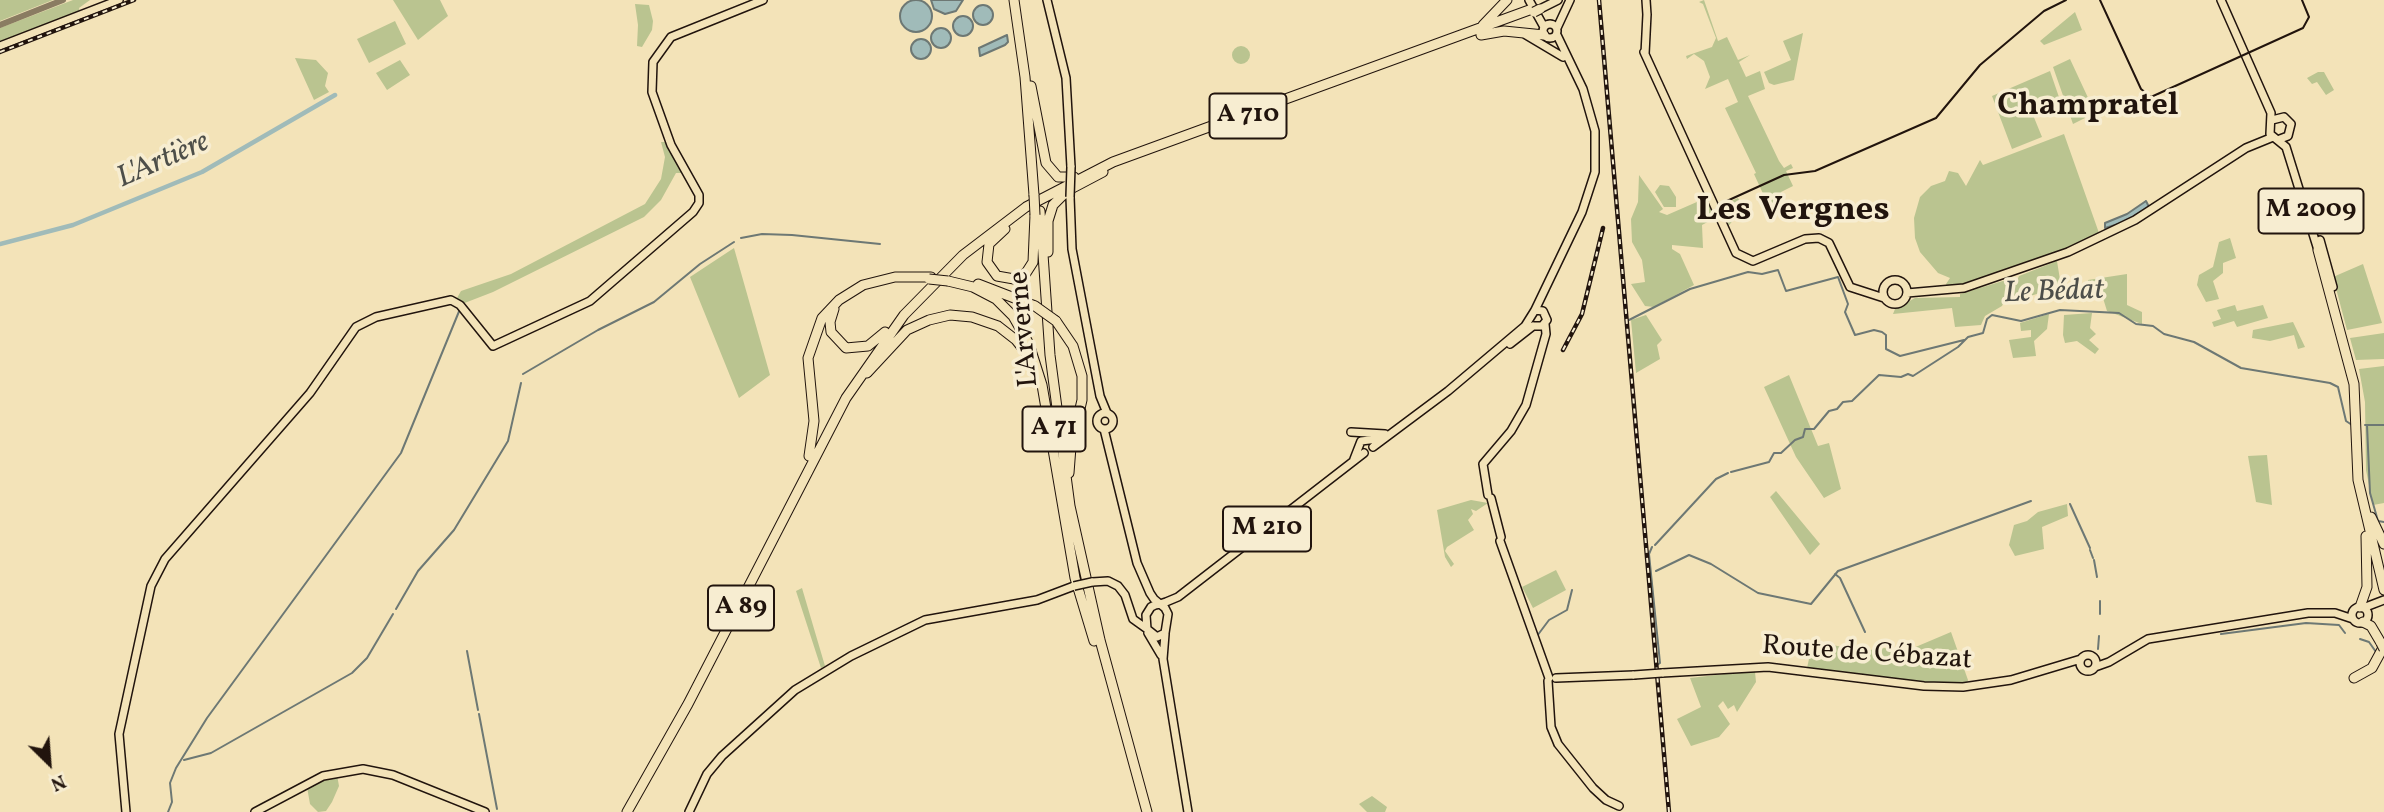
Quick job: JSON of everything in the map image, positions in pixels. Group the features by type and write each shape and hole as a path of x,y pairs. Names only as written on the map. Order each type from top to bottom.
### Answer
{"highway":[{"name":"L'Arverne","path":"1016,0 1031,86 1055,437 1071,535 1094,641 1144,812"},
{"name":"L'Arverne","path":"1016,0 1037,194"},
{"path":"1447,42 1489,21 1507,0"},
{"name":"A 710","path":"797,487 860,375 917,300 953,264 1026,207 1086,174 1160,144 1447,42 1534,6"},
{"name":"A 710","path":"863,377 896,331 966,257 1011,222 1063,190 1123,162 1472,37 1534,6"},
{"path":"1472,37 1504,31 1550,31"},
{"path":"1031,86 1046,165 1061,177 1086,174"},
{"path":"1051,321 1048,225 1052,208 1068,191 1123,162"},
{"name":"L'Arverne","path":"1038,213 1070,506 1100,640 1144,812"},
{"path":"1011,222 992,240 986,253 991,271 1009,279 1021,276 1032,265 1038,213"},
{"name":"M 2009","path":"2318,250 2354,384 2356,460 2384,590"},
{"path":"797,487 813,436 809,351 822,318 843,296 868,283 895,277 930,278 991,287 1035,306 1076,351 1083,381 1070,454 1070,506"},
{"path":"917,300 878,339 865,347 846,348 831,332 833,310 857,290 885,281 930,278"},
{"path":"949,280 980,289 1009,311 1029,344 1044,395 1081,603 1094,641"},
{"name":"M 2009","path":"2333,287 2360,393 2363,474 2368,519 2384,573"},
{"path":"863,377 907,330 934,318 961,315 993,324 1017,340 1031,360 1044,395"},
{"name":"A 89","path":"630,812 703,683 816,458 863,377"},
{"name":"A 89","path":"630,812 688,704 797,487"},
{"path":"2368,519 2384,544"},
{"path":"2354,678 2372,668 2383,646 2360,613 2367,587 2368,519"}],"main road":[{"path":"0,46 119,0"},
{"path":"126,812 119,734 153,578 188,529 300,403 333,362 356,327 370,319 453,300 493,346 590,301 697,208 699,195 674,153 651,84 653,62 671,37 763,0"},
{"path":"1047,0 1066,78 1072,250 1104,414 1113,420 1107,428 1125,521 1145,583 1147,630 1163,659"},
{"path":"1534,6 1551,0"},
{"path":"1534,6 1558,0"},
{"path":"1550,31 1570,0"},
{"path":"1646,0 1644,52 1735,255 1750,263 1810,240 1819,240 1831,248"},
{"path":"2223,0 2275,118 2291,124 2280,137 2260,140"},
{"path":"1534,6 1573,68 1592,115 1597,159 1590,192 1539,310 1537,324 1545,337 1524,409 1511,430 1484,460 1489,498 1500,539 1552,681 1552,724 1560,744 1597,789 1626,812"},
{"path":"1520,32 1559,52 1573,68"},
{"path":"1644,52 1736,253 1750,261 1813,238 1825,241 1850,287 1884,298 1890,304 1898,304 1907,293 1971,286 2068,253 2135,220 2260,140 2275,118"},
{"path":"2269,129 2280,137"},
{"name":"M 2009","path":"2280,137 2294,166 2318,250"},
{"name":"M 2009","path":"2280,137 2333,287"},
{"path":"1722,227 1728,236"},
{"path":"1868,293 1898,281 1904,285 1907,293"},
{"path":"1884,298 1885,285"},
{"path":"1371,444 1369,453 1361,451 1361,441 1371,444 1402,426 1525,326 1537,324 1546,316 1539,310"},
{"path":"1104,414 1097,422 1107,428"},
{"path":"1351,432 1382,435 1402,426"},
{"name":"M 210","path":"1160,604 1178,597 1354,460 1361,451"},
{"path":"689,812 707,774 722,756 795,690 851,656 925,620 1037,600 1074,586 1108,581 1118,586 1125,595 1131,616 1157,637 1166,633"},
{"path":"1145,583 1168,614 1163,659 1188,812"},
{"name":"M 210","path":"1168,614 1178,597"},
{"path":"2095,663 2089,656 2081,663 2087,671 2095,663 2113,660 2148,639 2303,614 2360,613 2381,601"},
{"path":"1131,616 1140,619 1160,604"},
{"name":"Route de Cébazat","path":"1552,681 1768,667 1924,686 1963,687 2011,680 2060,665 2081,663"},
{"path":"255,812 323,776 357,769 387,773 485,812"},
{"path":"469,806 494,812"}],"green space":[{"path":"0,0 53,0 0,21"},
{"path":"73,0 90,0 79,8 80,12 0,43 0,28"},
{"path":"393,0 440,0 448,16 418,40"},
{"path":"1704,0 1718,41 1727,37 1738,60 1750,55 1739,62 1746,77 1760,71 1765,89 1748,96 1779,161 1784,168 1791,164 1793,168 1786,171 1793,186 1781,192 1784,201 1764,210 1759,201 1765,198 1754,174 1756,173 1725,108 1738,102 1728,79 1705,89 1710,77 1704,61 1694,54 1687,59 1686,56 1712,47 1716,38 1703,4 1699,2"},
{"path":"635,4 649,5 653,21 652,30 642,47 637,46"},
{"path":"2075,12 2082,30 2044,45 2040,41"},
{"path":"395,21 406,44 369,63 357,39"},
{"path":"1803,33 1794,80 1774,85 1769,83 1764,72 1791,60 1783,41"},
{"path":"1241,46 1247,49 1250,55 1247,61 1241,64 1235,61 1232,55 1235,49"},
{"path":"295,58 316,60 328,73 325,86 329,92 314,100"},
{"path":"2070,59 2090,102 2080,106 2085,118 2073,124 2053,67"},
{"path":"400,60 410,75 387,90 376,73"},
{"path":"2050,71 2061,103 2033,115 2042,137 2012,149 1992,96"},
{"path":"2324,72 2334,90 2326,95 2317,82 2312,84 2307,78"},
{"path":"2064,134 2099,233 2076,245 1967,284 1948,288 1946,284 1950,278 1938,273 1920,252 1915,238 1914,218 1920,197 1931,186 1945,181 1949,171 1958,173 1966,186 1980,160 1983,165"},
{"path":"661,142 666,142 684,173 676,173 661,200 644,217 493,292 462,304 457,298 461,291 511,274 645,204 661,179 665,157"},
{"path":"1639,175 1663,209 1659,212 1667,215 1706,198 1715,218 1702,225 1703,248 1672,245 1672,249 1680,254 1694,285 1654,307 1645,306 1631,284 1645,282 1642,260 1632,242 1631,219 1638,202"},
{"path":"1660,185 1669,186 1676,197 1676,207 1664,207 1655,192"},
{"path":"1738,198 1743,207 1727,228 1717,207"},
{"path":"2230,238 2236,258 2223,263 2223,273 2213,281 2219,299 2206,302 2197,285 2199,275 2213,267 2219,242"},
{"path":"734,248 770,375 739,398 690,277"},
{"path":"2057,261 2061,286 2006,304 2019,276"},
{"path":"2363,264 2382,323 2347,330 2333,277"},
{"path":"2127,274 2127,305 2142,312 2142,324 2107,311 2099,285 2088,286 2088,280"},
{"path":"2016,277 2002,306 1985,316 1981,325 1955,327 1952,308 1893,314 1895,309 1915,298 1960,297 1960,294"},
{"path":"2235,305 2237,311 2263,305 2268,318 2237,327 2234,321 2214,327 2212,322 2221,319 2217,310"},
{"path":"2092,313 2090,328 2096,334 2089,340 2099,349 2095,354 2077,341 2065,343 2063,335 2064,315"},
{"path":"2049,314 2047,329 2034,341 2036,356 2013,358 2009,340 2031,337 2031,330 2021,331 2020,323"},
{"path":"1646,315 1662,340 1657,345 1660,359 1636,373 1631,320"},
{"path":"2293,322 2305,347 2298,349 2294,335 2270,341 2252,338 2253,330"},
{"path":"2384,333 2384,359 2356,360 2350,338"},
{"path":"2384,366 2384,503 2373,505 2366,470 2365,402 2359,369"},
{"path":"1789,375 1818,446 1829,443 1841,489 1824,498 1796,457 1764,387"},
{"path":"2267,455 2272,505 2256,502 2248,456"},
{"path":"1776,491 1820,544 1810,555 1770,497"},
{"path":"1471,500 1488,503 1476,511 1471,509 1473,514 1468,520 1474,530 1447,547 1445,551 1454,564 1451,567 1445,557 1437,510"},
{"path":"2067,504 2068,516 2042,527 2044,549 2015,556 2009,545 2014,525 2027,521 2038,512"},
{"path":"1556,570 1566,590 1533,608 1522,587"},
{"path":"802,588 825,666 821,668 796,591"},
{"path":"1951,632 1968,680 1967,684 1927,684 1807,668 1813,641 1862,651 1885,648 1899,654"},
{"path":"1755,672 1756,682 1737,712 1734,705 1728,709 1723,701 1718,706 1730,724 1719,737 1691,746 1677,719 1701,707 1690,678"},
{"path":"337,775 339,786 332,802 326,811 318,812 310,804 307,787"},
{"path":"1372,796 1387,807 1385,812 1367,812 1359,804"}],"water":[{"path":"916,0 927,5 932,16 927,27 916,32 905,27 900,16 905,5"},
{"path":"931,0 963,0 956,11 945,14 934,9"},
{"path":"979,5 987,5 993,15 987,25 979,25 973,19 973,11"},
{"path":"959,16 967,16 973,26 967,36 959,36 953,30 953,22"},
{"path":"937,28 945,28 951,38 945,48 937,48 931,42 931,34"},
{"path":"1007,35 1008,42 1005,45 980,56 979,48"},
{"path":"917,39 925,39 931,49 925,59 917,59 911,53 911,45"},
{"path":"2146,201 2149,207 2122,223 2105,228 2105,223 2127,214"}],"waterway":[{"name":"L'Artière","path":"0,244 73,225 202,172 335,95"},
{"path":"741,238 762,234 792,235 880,244"},
{"path":"523,374 598,330 654,302 700,264 734,242"},
{"path":"1629,320 1690,289 1748,272 1762,274 1778,270 1786,291 1838,277 1848,304 1845,312 1855,335 1874,330 1882,332 1886,335 1886,349 1900,356 1964,340"},
{"path":"168,812 172,802 170,783 176,768 207,718 401,453 460,309"},
{"name":"Le Bédat","path":"1731,472 1769,462 1774,453 1781,453 1795,440 1803,437 1805,429 1814,429 1829,411 1837,409 1843,402 1852,401 1879,375 1913,376 1958,347 1968,337 1983,333 1987,319 1992,315 2021,321 2060,310 2119,313 2136,324 2153,326 2164,334 2194,342 2241,368 2330,383 2338,387 2346,421 2352,425"},
{"path":"396,609 418,571 454,530 508,441 521,383"},
{"name":"Le Bédat","path":"2365,425 2384,425"},
{"path":"2367,425 2370,493 2378,521 2384,522"},
{"name":"Le Bédat","path":"1655,545 1716,479 1728,473"},
{"path":"1656,571 1689,555 1711,564 1758,593 1811,604 1838,571 2031,501"},
{"path":"2070,504 2090,548"},
{"name":"Le Bédat","path":"1652,547 1649,554 1660,663 1657,665"},
{"path":"2090,550 2093,558"},
{"path":"2094,560 2097,577"},
{"path":"1835,574 1840,578 1865,632"},
{"path":"1537,636 1549,620 1567,610 1572,590"},
{"path":"2100,601 2100,614"},
{"path":"184,760 211,753 352,673 367,658 393,614"},
{"path":"2221,634 2306,623 2339,625 2345,633"},
{"path":"2098,649 2099,636"},
{"path":"2360,639 2369,642 2376,652"},
{"path":"467,651 478,710"},
{"path":"479,714 497,809"}],"taxiway":[{"path":"0,25 63,0"}],"tram line":[{"path":"1718,205 1784,175 1815,171 1936,118 1980,65 2044,11 2066,0"},
{"path":"2100,0 2141,89 2151,97 2303,28 2309,17 2302,0"}],"railway":[{"path":"0,52 134,0"},
{"path":"1599,0 1669,812"},
{"path":"1563,350 1582,314 1603,228"}],"district":[{"name":"Champratel","path":"2088,108"},
{"name":"Les Vergnes","path":"1793,213"}]}
